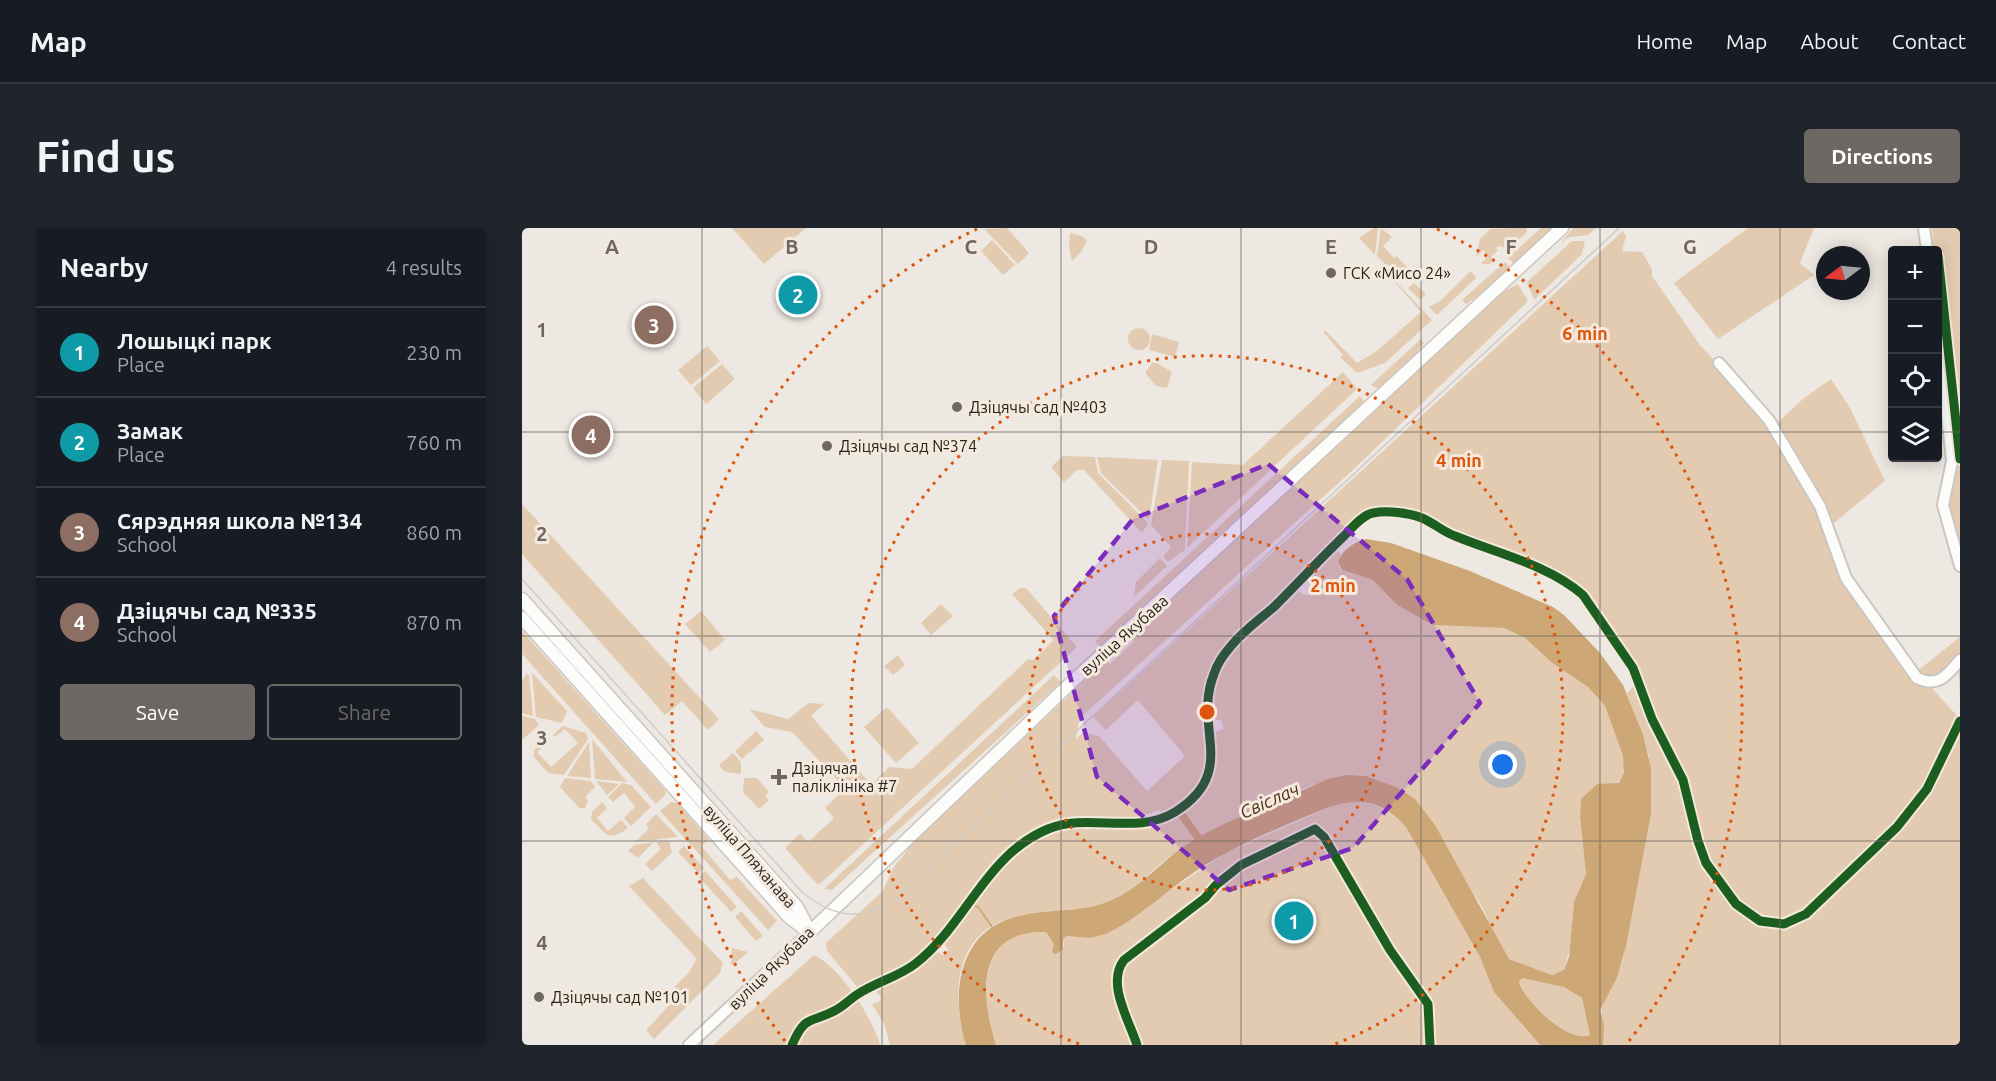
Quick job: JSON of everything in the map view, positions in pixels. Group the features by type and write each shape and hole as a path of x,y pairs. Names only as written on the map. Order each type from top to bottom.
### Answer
{"main road":[{"name":"вуліца Якубава","path":"810,932 1074,680 1562,228"},
{"name":"вуліца Пляханава","path":"522,599 546,635 797,908 810,932"},
{"name":"вуліца Пляханава","path":"522,618 546,635"}],"street":[{"path":"1924,228 1926,246"},
{"path":"1940,354 1952,461 1943,505 1960,566"},
{"path":"1719,363 1769,420 1820,506 1846,578 1917,678 1934,683 1944,677 1960,660"},
{"name":"вуліца Якубава","path":"689,1045 810,932"}],"highlighted area":[{"path":"1268,464 1407,579 1480,703 1353,848 1229,890 1097,777 1054,616 1133,519"}],"shaded area":[{"path":"732,228 806,228 764,264"},
{"path":"1007,228 1029,253 1018,264 984,229"},
{"path":"1374,228 1378,228 1375,255 1359,238"},
{"path":"1381,228 1392,237 1383,246 1394,258 1397,256 1418,279 1385,264 1377,256"},
{"path":"1526,228 1527,232 1510,248 1499,246 1496,248 1498,251 1492,255 1491,264 1481,264 1488,256 1483,250 1476,257 1480,239 1490,229"},
{"path":"1541,228 1554,228 1514,264 1508,258"},
{"path":"1573,228 1596,228 1588,235 1569,237 1560,244"},
{"path":"1748,228 1814,228 1800,263 1814,275 1718,339 1674,283"},
{"path":"1932,228 1960,228 1960,559 1948,517 1948,503 1957,463 1942,329 1942,246 1934,246"},
{"path":"1623,231 1626,236 1622,251 1642,252 1652,269 1652,276 1700,345 1775,425 1804,398 1831,379 1850,408 1885,481 1828,528 1826,524 1828,544 1840,569 1870,614 1906,659 1960,719 1940,766 1913,808 1874,850 1796,921 1780,923 1751,915 1727,894 1708,868 1699,845 1684,783 1653,722 1634,671 1583,595 1572,586 1513,556 1458,538 1422,518 1408,514 1373,513 1355,525 1272,608 1241,635 1222,658 1214,672 1208,700 1211,758 1215,732 1223,729 1222,721 1214,719 1215,685 1227,660 1245,639 1298,591 1307,596 1314,588 1307,582 1337,551 1341,554 1338,563 1341,570 1373,580 1397,605 1433,625 1504,628 1525,638 1551,662 1588,687 1605,706 1625,768 1622,781 1616,784 1597,784 1581,799 1580,817 1586,874 1574,902 1570,948 1564,970 1552,975 1509,959 1497,941 1482,907 1462,877 1435,828 1417,803 1390,784 1371,777 1352,776 1298,790 1209,832 1169,857 1119,897 1084,908 1009,918 993,925 978,937 970,948 960,975 958,989 960,1018 966,1045 890,1045 884,1023 872,1004 880,1001 881,997 876,991 919,968 936,951 943,955 948,949 944,943 957,927 953,922 989,875 1018,846 1052,827 1071,823 1129,823 1163,817 1159,810 1145,815 1137,812 1141,818 1068,817 1045,823 1022,835 987,868 929,943 899,968 859,989 827,951 826,943 883,891 893,868 914,842 1106,661 1110,664 1133,642 1130,637 1495,296 1518,284 1528,301 1355,468 1079,719 1076,739 1083,732 1099,736 1147,791 1185,756 1138,700 1106,730 1093,717"},
{"path":"1070,233 1082,236 1087,241 1072,261 1069,246"},
{"path":"992,240 1015,265 1003,275 981,251"},
{"path":"1572,241 1585,241 1582,254 1534,300 1527,282"},
{"path":"1505,262 1510,268 1485,291 1466,304 1462,300"},
{"path":"1379,264 1432,320 1385,363 1357,373 1340,357 1343,355 1324,333 1325,330 1357,363 1377,351 1421,312"},
{"path":"1471,271 1476,278 1437,315 1429,307 1440,301"},
{"path":"1414,283 1426,294 1420,300 1408,288"},
{"path":"1139,328 1147,331 1150,339 1147,347 1139,350 1131,347 1128,339 1131,331"},
{"path":"1152,334 1179,342 1175,357 1149,350"},
{"path":"1421,339 1424,343 1411,360 1382,387 1376,388 1371,385"},
{"path":"707,346 720,361 691,385 678,370"},
{"path":"1152,363 1157,363 1172,372 1167,388 1156,386 1145,373"},
{"path":"722,364 735,379 706,404 693,388"},
{"path":"1343,372 1357,389 1187,548 1192,462 1243,465"},
{"path":"1360,396 1365,404 1104,647 1100,647 1095,641"},
{"path":"1063,456 1095,457 1098,473 1148,523 1142,533 1084,470 1077,470 1064,482 1051,467"},
{"path":"1097,457 1158,460 1149,520 1101,473"},
{"path":"1162,460 1189,461 1185,550 1168,562 1163,556 1171,547 1151,525"},
{"path":"522,504 719,719 708,730 682,701 665,715 522,554"},
{"path":"1362,540 1391,543 1470,571 1553,607 1564,615 1600,653 1623,685 1643,735 1651,768 1651,814 1626,946 1617,978 1600,1010 1604,1025 1603,1045 1540,1045 1494,992 1480,957 1406,827 1379,806 1366,802 1353,802 1339,804 1311,814 1220,856 1130,920 1106,934 1090,938 1067,936 1063,939 1063,950 1055,954 1052,952 1054,944 1046,932 1023,934 1006,942 995,954 988,969 986,987 987,1006 996,1045 966,1045 959,1005 964,967 971,950 982,935 998,923 1018,916 1080,909 1116,898 1136,886 1182,848 1208,832 1328,779 1347,775 1367,776 1396,787 1414,798 1435,825 1509,959 1552,975 1564,970 1569,957 1574,902 1586,874 1580,817 1581,799 1597,784 1619,783 1624,773 1623,756 1605,706 1588,687 1551,662 1525,638 1504,628 1433,625 1397,605 1373,580 1342,570 1338,562 1342,554 1353,544","holes":["1522,978 1564,987 1582,998 1590,1035 1571,1034 1560,1028 1529,1000 1519,982"]},
{"path":"1160,558 1167,566 1134,597 1136,582"},
{"path":"1020,588 1026,588 1077,647 820,884 816,883 785,848 800,834 808,842 834,818 825,808 845,788 792,732 765,727 749,709 788,719 809,703 824,704 811,716 869,782 875,781 889,767 912,769 1028,659 1033,660 1054,640 1012,594"},
{"path":"941,604 953,616 931,635 921,623"},
{"path":"701,611 725,640 710,652 685,624"},
{"path":"522,631 665,790 666,794 656,804 522,654"},
{"path":"1960,637 1960,701 1958,661 1934,681 1916,672"},
{"path":"898,655 905,665 893,675 884,666"},
{"path":"532,673 567,711 562,723 536,717"},
{"path":"526,674 529,675 533,716 522,713 522,681"},
{"path":"1054,675 1061,682 832,890 824,889"},
{"path":"1635,685 1653,729 1683,788 1697,848 1712,878 1747,917 1765,925 1783,927 1800,921 1896,836 1922,805 1960,735 1960,1045 1603,1045 1601,1007 1617,978 1623,959 1651,814 1649,757 1627,693"},
{"path":"887,707 919,743 896,763 864,727"},
{"path":"522,716 535,719 539,725 522,740"},
{"path":"563,726 586,733 588,739 564,775 548,773 534,757 534,750 545,741 547,744 537,752 551,767 578,743 565,729 555,737 553,735"},
{"path":"756,731 764,740 742,759 735,751"},
{"path":"592,739 627,782 595,779"},
{"path":"589,742 591,778 567,776"},
{"path":"733,753 741,762 741,774 725,772 719,765"},
{"path":"565,778 591,781 595,787 585,797 588,801 585,808 579,808 560,787"},
{"path":"744,778 757,778 769,792 765,796 769,800 759,809 743,792"},
{"path":"596,781 619,784 607,795"},
{"path":"622,783 631,785 651,807 631,826 624,818 635,807 624,793 613,802 608,797"},
{"path":"1356,801 1384,809 1406,827 1480,957 1494,992 1540,1045 996,1045 991,1026 987,987 989,969 995,954 1006,942 1023,934 1046,932 1054,944 1053,950 1064,946 1063,939 1067,936 1090,938 1106,934 1225,853 1335,805"},
{"path":"602,802 607,808 597,818 608,831 621,820 628,828 612,836 605,833 591,820 592,812"},
{"path":"671,802 677,803 709,840 701,846 730,880 737,877 777,921 768,930 660,811"},
{"path":"656,814 678,837 635,842 649,829 646,824"},
{"path":"669,841 672,853 652,871 645,864 661,849 656,842"},
{"path":"654,842 638,858 628,851 634,845"},
{"path":"684,846 704,868 698,873 678,852"},
{"path":"705,871 737,907 731,912 699,877"},
{"path":"643,878 723,963 720,973 654,1039 646,1030 676,998 670,992 689,972 697,959 629,886"},
{"path":"741,911 763,936 756,941 735,917"},
{"path":"732,948 748,952 733,965 731,964"},
{"path":"814,955 835,971 854,994 870,1021 880,1045 713,1045"},
{"path":"1522,978 1564,987 1582,998 1590,1035 1571,1034 1538,1010 1529,1000 1519,982"}],"waterway":[{"path":"1182,815 1204,846"},
{"path":"973,904 979,908 992,927"}],"tram line":[{"path":"522,579 802,892 826,908 838,912 850,914 875,910 900,895 1619,228"}],"cycle path":[{"path":"1942,293 1960,459"},
{"path":"792,1045 805,1024 842,1007 865,990 915,964 933,948 992,873 1026,841 1063,824 1128,823 1160,819 1175,812 1194,797 1205,781 1210,765 1209,694 1215,670 1221,659 1241,635 1275,606 1357,522 1373,513 1398,512 1422,518 1451,534 1538,568 1583,595 1633,668 1652,719 1683,780 1698,841 1706,863 1736,904 1760,921 1784,924 1806,914 1897,827 1927,789 1960,721"},
{"path":"1137,1045 1118,990 1117,979 1124,960 1205,898 1216,885 1241,865 1315,829 1324,837 1390,950 1428,1004 1430,1045"}],"place":[{"name":"ГСК «Мисо 24»","path":"1331,273"},
{"name":"Замак","path":"798,295"},
{"name":"Сярэдняя школа №134","path":"654,325"},
{"name":"Дзіцячы сад №403","path":"957,407"},
{"name":"Дзіцячы сад №335","path":"591,435"},
{"name":"Дзіцячы сад №374","path":"827,446"},
{"name":"Дзіцячая паліклініка #7","path":"779,777"},
{"name":"Лошыцкі парк","path":"1294,921"},
{"name":"Дзіцячы сад №101","path":"539,997"}],"water label":[{"name":"Свіслач","path":"1269,800"}]}
